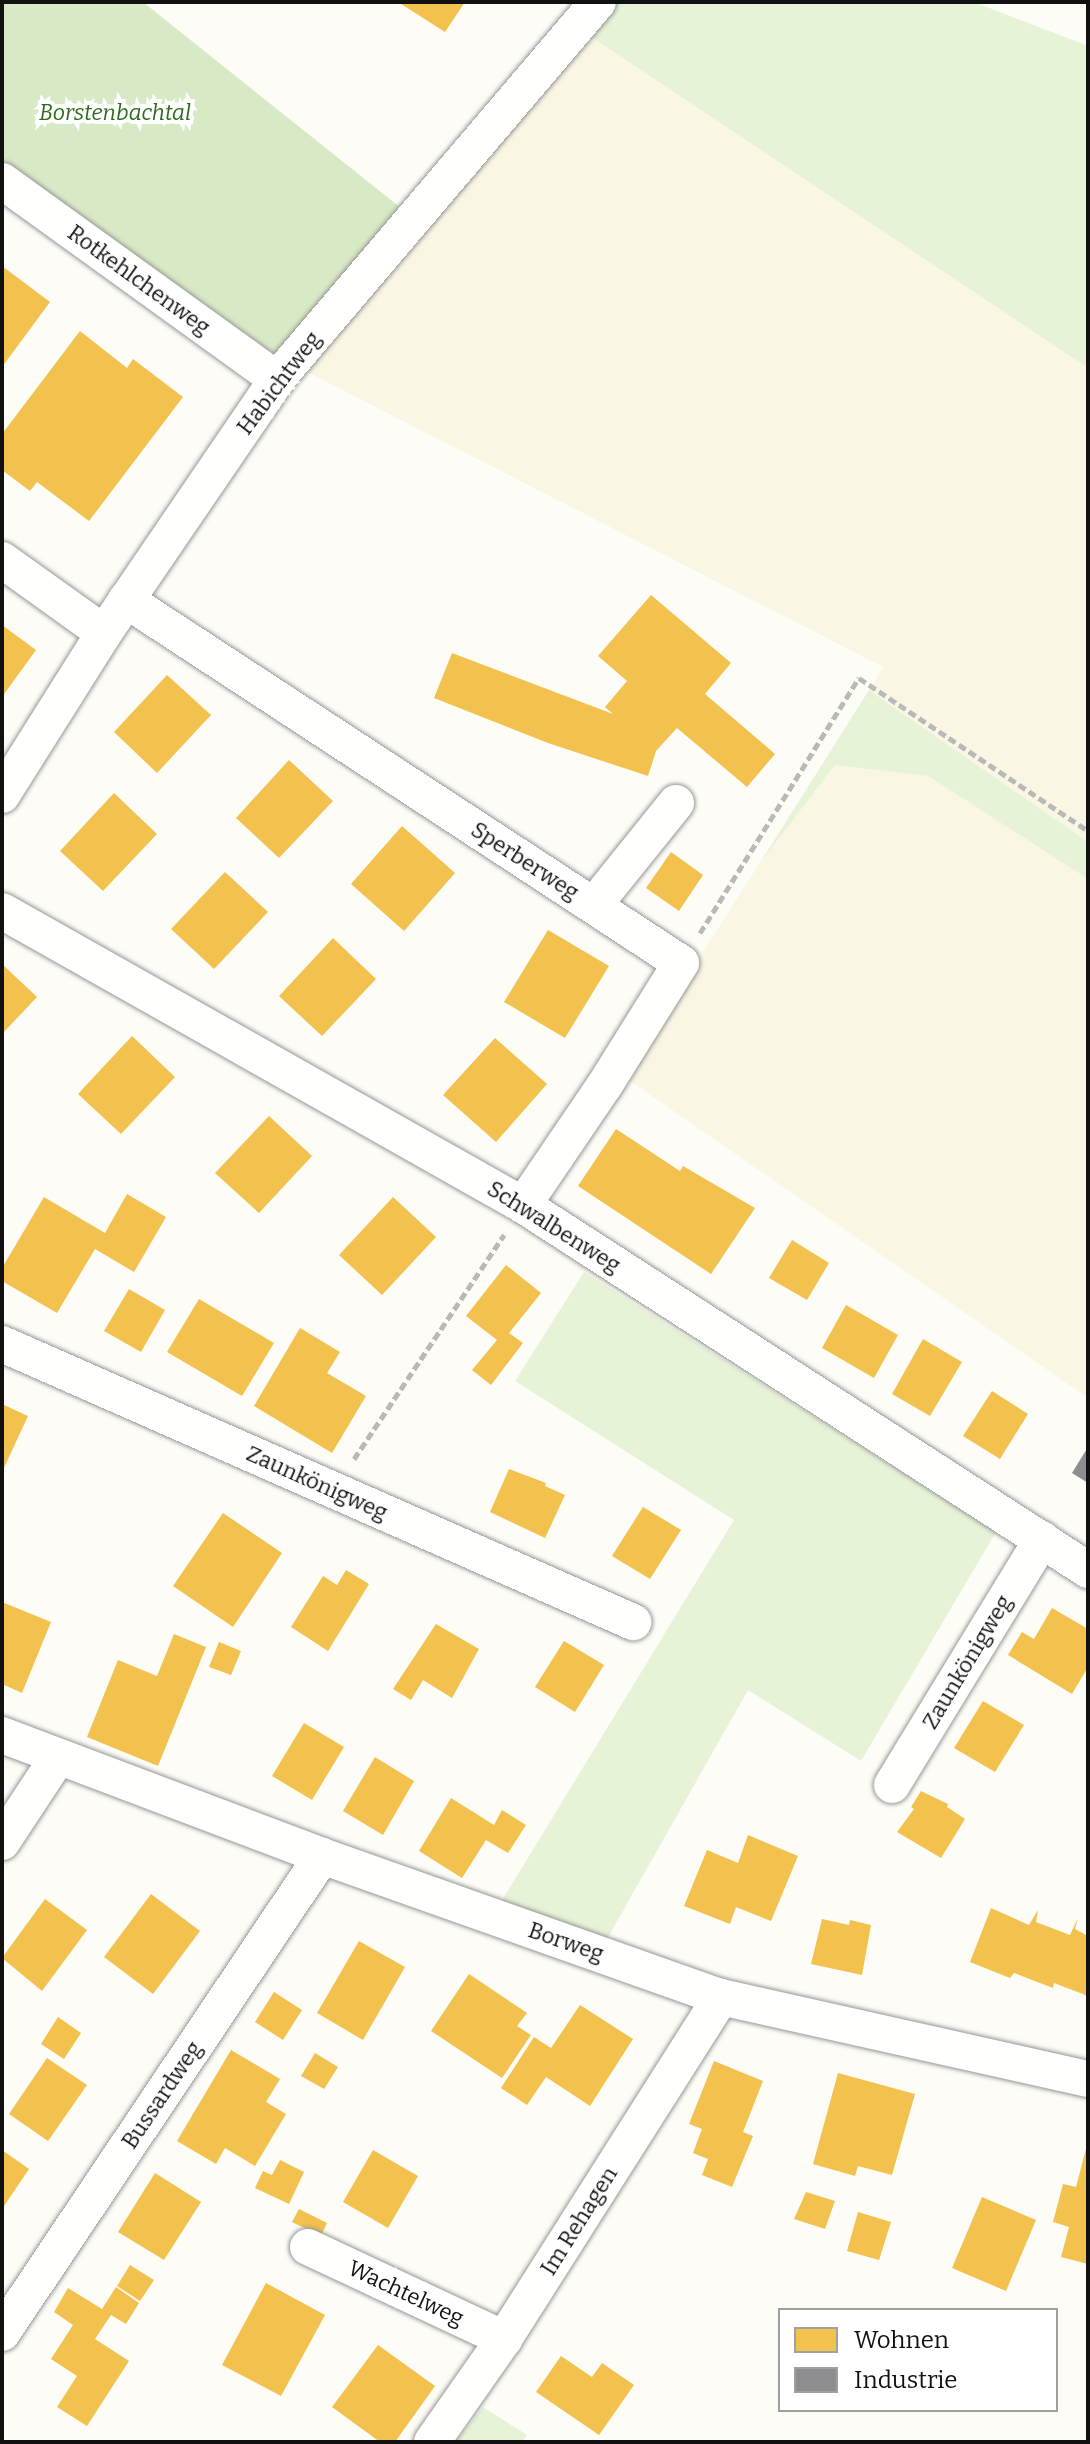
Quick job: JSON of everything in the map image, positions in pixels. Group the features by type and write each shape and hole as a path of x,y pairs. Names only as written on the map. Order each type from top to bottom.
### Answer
{"street":[{"name":"Habichtweg","path":"2,795 104,633 277,379 598,2"},
{"name":"Rotkehlchenweg","path":"2,181 277,379"},
{"path":"2,560 104,633"},
{"name":"Sperberweg","path":"126,600 681,963"},
{"path":"594,905 676,803"},
{"name":"Schwalbenweg","path":"2,911 523,1205 1088,1570"},
{"path":"523,1205 604,1086 681,963"},
{"name":"Zaunkönigweg","path":"2,1344 633,1622"},
{"name":"Zaunkönigweg","path":"892,1785 1042,1539"},
{"name":"Borweg","path":"2,1735 322,1856 721,1997 1088,2079"},
{"path":"2,1842 58,1757"},
{"name":"Bussardweg","path":"2,2333 322,1856"},
{"name":"Im Rehagen","path":"432,2442 504,2339 721,1997"},
{"name":"Wachtelweg","path":"308,2247 504,2339"}],"path":[{"path":"681,963 859,678 1088,831"},
{"path":"333,1490 523,1205"}],"shaded area":[{"path":"569,22 1088,368 1088,842 869,690 883,667 280,358"},
{"path":"835,765 928,776 1088,879 1088,1398 623,1076 758,866"}],"green space":[{"name":"Borstenbachtal","path":"2,2 143,2 406,212 280,358 2,161"},
{"path":"587,2 974,2 1088,46 1088,368 569,22"},
{"path":"869,690 1088,842 1088,879 928,776 835,765 758,866"},
{"path":"584,1272 996,1532 861,1761 748,1690 607,1939 501,1902 734,1520 515,1381"},
{"path":"483,2407 527,2435 522,2442 456,2442"}],"building: Wohnen":[{"path":"398,2 465,2 445,32"},
{"path":"2,266 50,302 2,367"},
{"path":"80,331 127,368 133,359 183,397 89,521 37,482 30,491 2,470 2,434"},
{"path":"651,595 731,663 705,694 775,754 747,787 677,728 656,751 648,776 548,743 434,698 452,653 613,714 605,707 627,681 598,656"},
{"path":"2,625 36,650 2,697"},
{"path":"167,675 211,715 157,773 114,732"},
{"path":"289,760 333,801 279,858 236,818"},
{"path":"114,793 157,834 103,891 60,851"},
{"path":"402,826 455,873 404,931 351,884"},
{"path":"671,852 703,875 679,911 646,888"},
{"path":"225,872 268,912 214,969 171,929"},
{"path":"548,930 609,966 565,1038 504,1002"},
{"path":"333,938 376,979 322,1036 279,996"},
{"path":"2,964 37,997 2,1034"},
{"path":"132,1036 175,1077 121,1134 78,1094"},
{"path":"495,1038 547,1084 496,1142 443,1095"},
{"path":"269,1116 312,1156 259,1213 215,1173"},
{"path":"616,1129 680,1171 683,1166 755,1208 711,1274 578,1186"},
{"path":"127,1194 166,1217 134,1272 95,1249 57,1313 2,1281 2,1268 44,1197 105,1233"},
{"path":"393,1197 436,1237 382,1295 339,1255"},
{"path":"792,1240 829,1263 807,1300 769,1278"},
{"path":"506,1265 541,1293 509,1333 523,1343 491,1385 472,1370 497,1340 466,1316"},
{"path":"129,1289 165,1310 141,1352 104,1331"},
{"path":"199,1299 274,1343 242,1396 167,1352"},
{"path":"846,1305 898,1335 874,1378 822,1348"},
{"path":"300,1328 340,1352 327,1373 366,1396 332,1453 254,1406"},
{"path":"923,1339 962,1362 930,1416 892,1394"},
{"path":"992,1391 1028,1414 1000,1459 963,1436"},
{"path":"2,1404 28,1416 2,1472"},
{"path":"509,1469 546,1483 545,1486 565,1495 545,1538 490,1512"},
{"path":"643,1507 681,1530 650,1579 612,1556"},
{"path":"223,1513 282,1553 233,1627 173,1586"},
{"path":"346,1570 369,1584 328,1651 291,1627 323,1576 337,1585"},
{"path":"2,1602 51,1622 22,1693 2,1684"},
{"path":"1052,1608 1088,1629 1088,1667 1072,1694 1008,1655 1022,1632 1034,1639"},
{"path":"436,1624 479,1649 452,1698 423,1680 411,1700 393,1689"},
{"path":"174,1634 206,1647 158,1766 87,1737 118,1660 157,1676"},
{"path":"564,1641 604,1665 575,1712 535,1687"},
{"path":"219,1642 241,1651 231,1675 209,1667"},
{"path":"983,1701 1024,1725 995,1772 954,1748"},
{"path":"304,1723 344,1747 312,1800 272,1776"},
{"path":"375,1757 414,1781 383,1835 343,1811"},
{"path":"921,1791 948,1804 947,1807 965,1819 941,1858 897,1832 914,1809 911,1807"},
{"path":"451,1798 494,1825 502,1810 526,1825 508,1853 486,1840 462,1878 419,1851"},
{"path":"748,1835 798,1856 771,1921 736,1907 730,1924 684,1906 707,1850 738,1863"},
{"path":"151,1894 200,1931 153,1994 104,1957"},
{"path":"45,1899 87,1930 42,1991 2,1958"},
{"path":"991,1908 1029,1925 1038,1910 1036,1922 1070,1935 1078,1918 1075,1929 1088,1936 1088,1996 1054,1983 1053,1988 1014,1973 1010,1978 970,1962"},
{"path":"822,1919 849,1925 850,1920 871,1925 862,1975 811,1964"},
{"path":"359,1941 405,1967 363,2040 317,2013"},
{"path":"469,1974 527,2013 517,2026 531,2035 502,2078 431,2031"},
{"path":"274,1992 302,2010 283,2040 255,2022"},
{"path":"580,2005 633,2039 590,2106 546,2077 527,2105 501,2088 534,2037 551,2048"},
{"path":"58,2017 81,2033 64,2059 41,2044"},
{"path":"231,2050 280,2079 266,2102 286,2114 255,2166 225,2148 216,2164 177,2141"},
{"path":"315,2053 338,2067 324,2089 301,2076"},
{"path":"47,2058 87,2085 48,2141 9,2114"},
{"path":"714,2061 763,2081 743,2132 753,2136 732,2187 702,2175 708,2159 693,2153 702,2129 689,2124"},
{"path":"838,2073 915,2094 892,2175 858,2166 855,2176 813,2164"},
{"path":"1087,2145 1088,2264 1061,2257 1069,2227 1053,2222 1063,2184 1076,2187"},
{"path":"2,2150 29,2169 2,2209"},
{"path":"373,2150 418,2176 388,2228 343,2202"},
{"path":"280,2160 304,2172 289,2204 255,2188 263,2171 272,2175"},
{"path":"155,2173 201,2202 164,2260 118,2232"},
{"path":"806,2192 835,2201 825,2229 794,2219"},
{"path":"982,2197 1036,2220 1006,2291 952,2268"},
{"path":"299,2209 327,2223 321,2236 292,2222"},
{"path":"858,2212 891,2222 879,2260 847,2251"},
{"path":"130,2265 154,2280 140,2301 117,2286"},
{"path":"266,2283 325,2315 281,2396 222,2365"},
{"path":"116,2287 139,2303 126,2324 111,2315 95,2339 129,2361 87,2426 57,2407 77,2376 51,2359 73,2325 54,2312 68,2288 102,2309"},
{"path":"378,2345 435,2386 395,2442 380,2442 332,2407"},
{"path":"561,2356 592,2377 602,2363 634,2385 599,2435 536,2392"}],"building: Industrie":[{"path":"1088,1447 1088,1483 1072,1473"}]}
